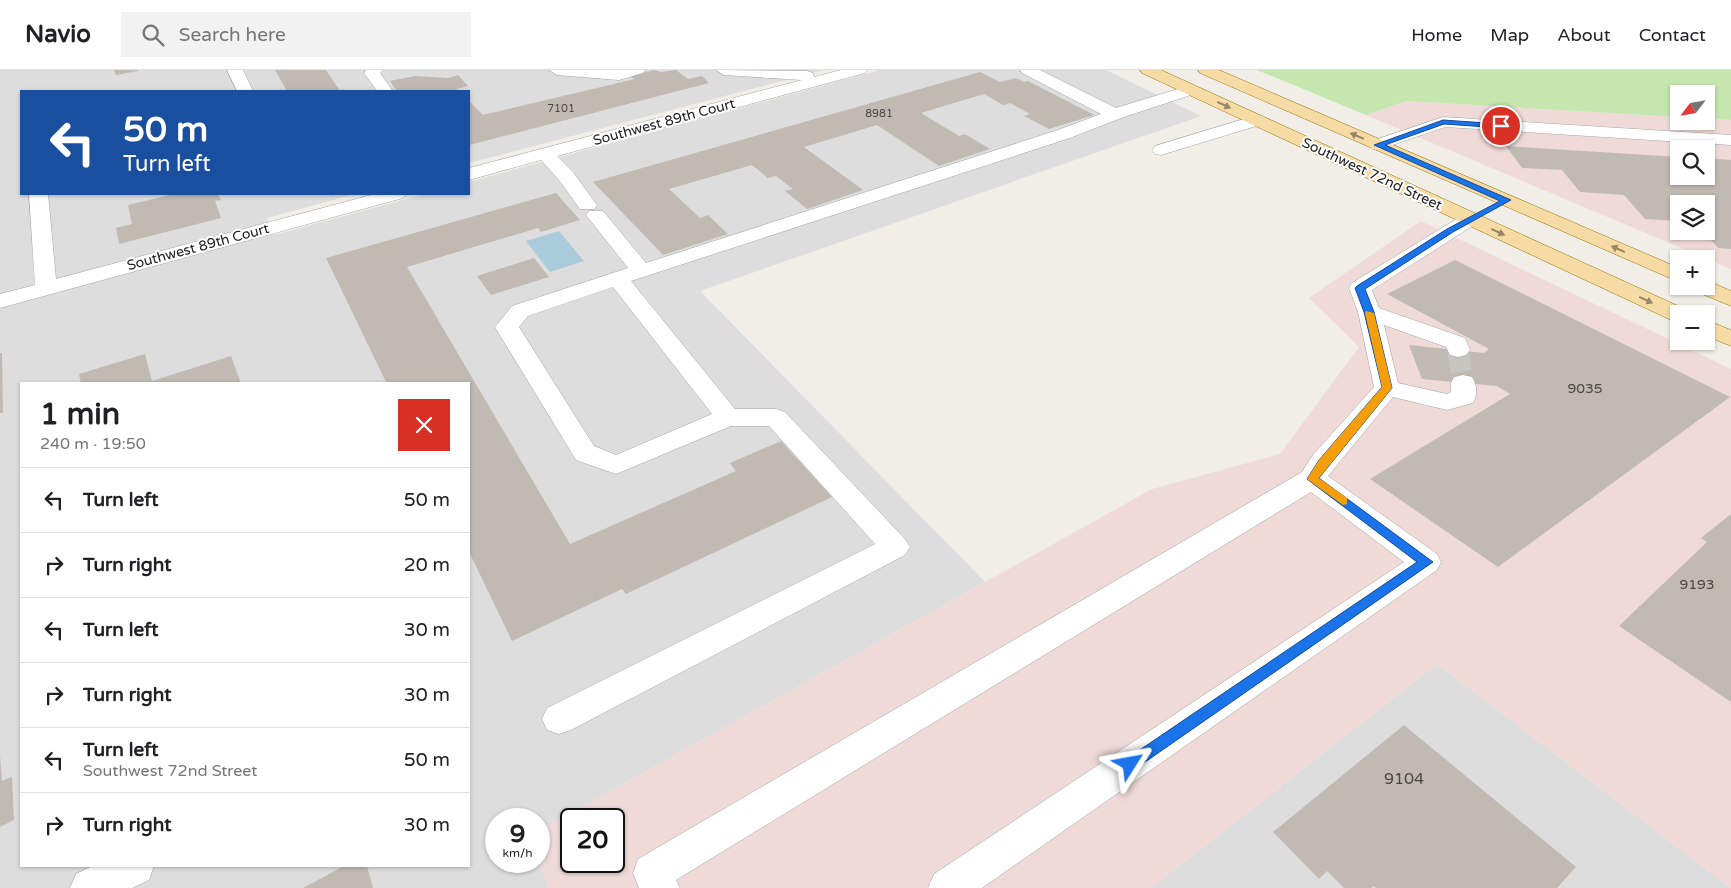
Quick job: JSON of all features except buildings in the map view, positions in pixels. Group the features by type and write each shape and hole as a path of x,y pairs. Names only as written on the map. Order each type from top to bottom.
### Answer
{"main road":[{"name":"Southwest 72nd Street","path":"1148,70 1670,311"},
{"name":"Southwest 72nd Street","path":"1206,70 1670,272"},
{"path":"1257,120 1294,109"},
{"path":"1470,219 1507,200"},
{"path":"1715,292 1731,299"},
{"path":"1715,331 1731,339"}],"street":[{"path":"235,70 245,90"},
{"path":"375,70 372,73 384,90"},
{"path":"556,70 619,74 637,70"},
{"path":"724,70 830,78"},
{"name":"Southwest 89th Court","path":"470,174 859,70"},
{"path":"1028,70 1115,114"},
{"path":"559,719 895,547 776,418 728,417 616,465 585,453 507,327 520,311 1064,134 1115,114 1191,90"},
{"path":"1160,150 1257,120"},
{"path":"1378,145 1443,122 1731,140"},
{"path":"545,154 591,210 629,275 728,417"},
{"path":"38,195 46,288"},
{"name":"Southwest 89th Court","path":"0,300 46,288 328,202 388,195"},
{"path":"1387,388 1369,312 1360,288 1470,219"},
{"path":"1369,312 1456,343 1458,350"},
{"path":"1387,388 1447,402 1464,397 1463,383"},
{"path":"660,888 652,873 1312,479 1323,462 1387,388"},
{"path":"948,888 1426,562 1312,479"},
{"path":"90,888 133,867"}],"shaded area":[{"path":"0,70 824,70 470,163 470,90 20,90 20,195 351,195 267,218 274,235 421,195 470,195 470,182 880,70 1106,70 1201,116 700,291 985,582 580,808 560,808 560,819 550,825 550,808 485,808 485,873 543,873 549,888 0,888"},
{"path":"1406,101 1670,116 1670,130 1715,130 1715,119 1731,120 1731,269 1715,262 1715,250 1686,250 1366,115"},
{"path":"1421,221 1670,340 1670,350 1691,350 1731,369 1731,888 1437,664 1151,888 549,888 543,873 550,873 550,825 560,819 560,873 625,873 625,808 580,808 1152,489 1280,454 1359,347 1309,298"},
{"path":"1437,664 1731,888 1151,888"}],"green space":[{"path":"1257,70 1731,70 1731,120 1715,119 1715,85 1670,85 1670,116 1406,101 1366,115"}],"water":[{"path":"559,231 584,261 550,272 526,241"}],"tunnel":[{"path":"1458,350 1463,383"}],"slow traffic":[{"path":"1343,501 1312,479 1323,462 1387,388 1369,313"}],"route":[{"path":"1130,764 1426,562 1312,479 1323,462 1387,388 1369,312 1360,288 1450,230 1507,200 1378,145 1443,122 1501,126"}]}
